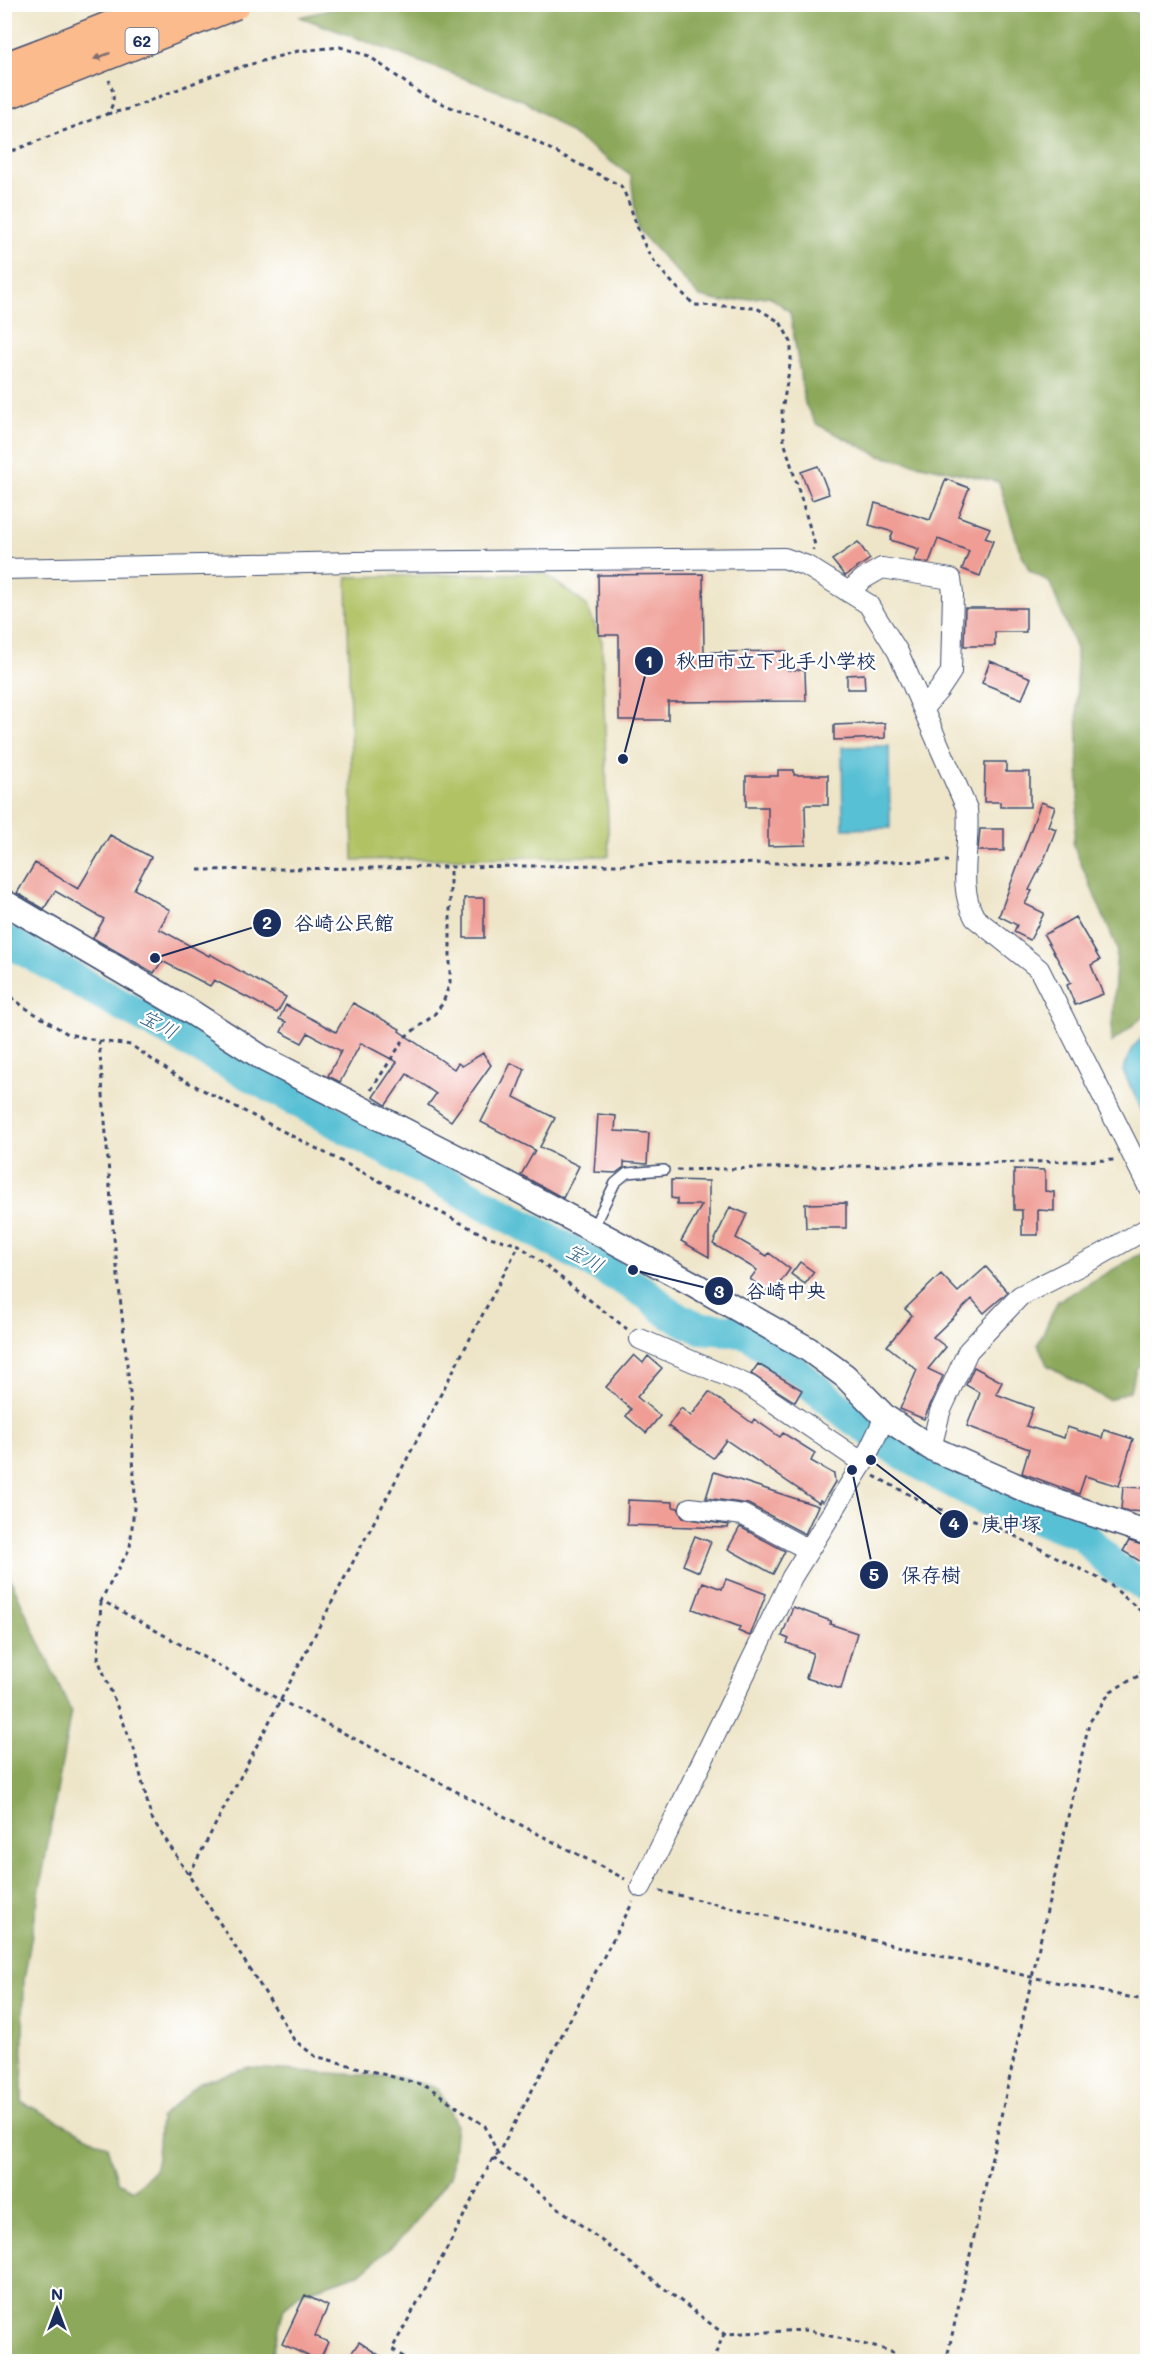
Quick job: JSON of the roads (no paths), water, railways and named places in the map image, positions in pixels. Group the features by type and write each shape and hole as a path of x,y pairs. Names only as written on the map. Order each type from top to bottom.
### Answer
{"main road":[{"name":"62","path":"4,95 45,65 167,4"},
{"name":"62","path":"4,69 45,65 235,4"}],"street":[{"path":"4,569 343,562 784,558 807,566 868,604 898,652 967,809 965,897 970,909 975,918 1039,969 1148,1186"},
{"path":"849,592 863,579 882,568 951,579 954,593 951,672 923,708"},
{"path":"4,902 191,1012 264,1059 360,1107 592,1230 808,1349 845,1376 883,1421 931,1448 1037,1495 1148,1533"},
{"path":"931,1448 940,1412 968,1351 1020,1296 1148,1228"},
{"path":"640,1338 750,1386 864,1461"},
{"path":"641,1887 792,1577 864,1461 883,1421"},
{"path":"690,1508 743,1515 809,1550"}],"lane":[{"path":"592,1230 615,1184 627,1173 664,1170"}],"water":[{"path":"889,746 890,828 843,829 842,747"},
{"path":"1147,1033 1147,1121 1123,1071 1132,1048"}],"waterway":[{"name":"宝川","path":"4,939 622,1279 647,1294 669,1313 699,1328 750,1334 849,1416 894,1448 991,1502 1082,1534 1114,1567 1148,1588"}],"place":[{"name":"秋田市立下北手小学校","path":"623,759"},
{"name":"谷崎公民館","path":"155,958"},
{"name":"谷崎中央","path":"633,1270"},
{"name":"庚申塚","path":"871,1460"},
{"name":"保存樹","path":"852,1470"}]}
